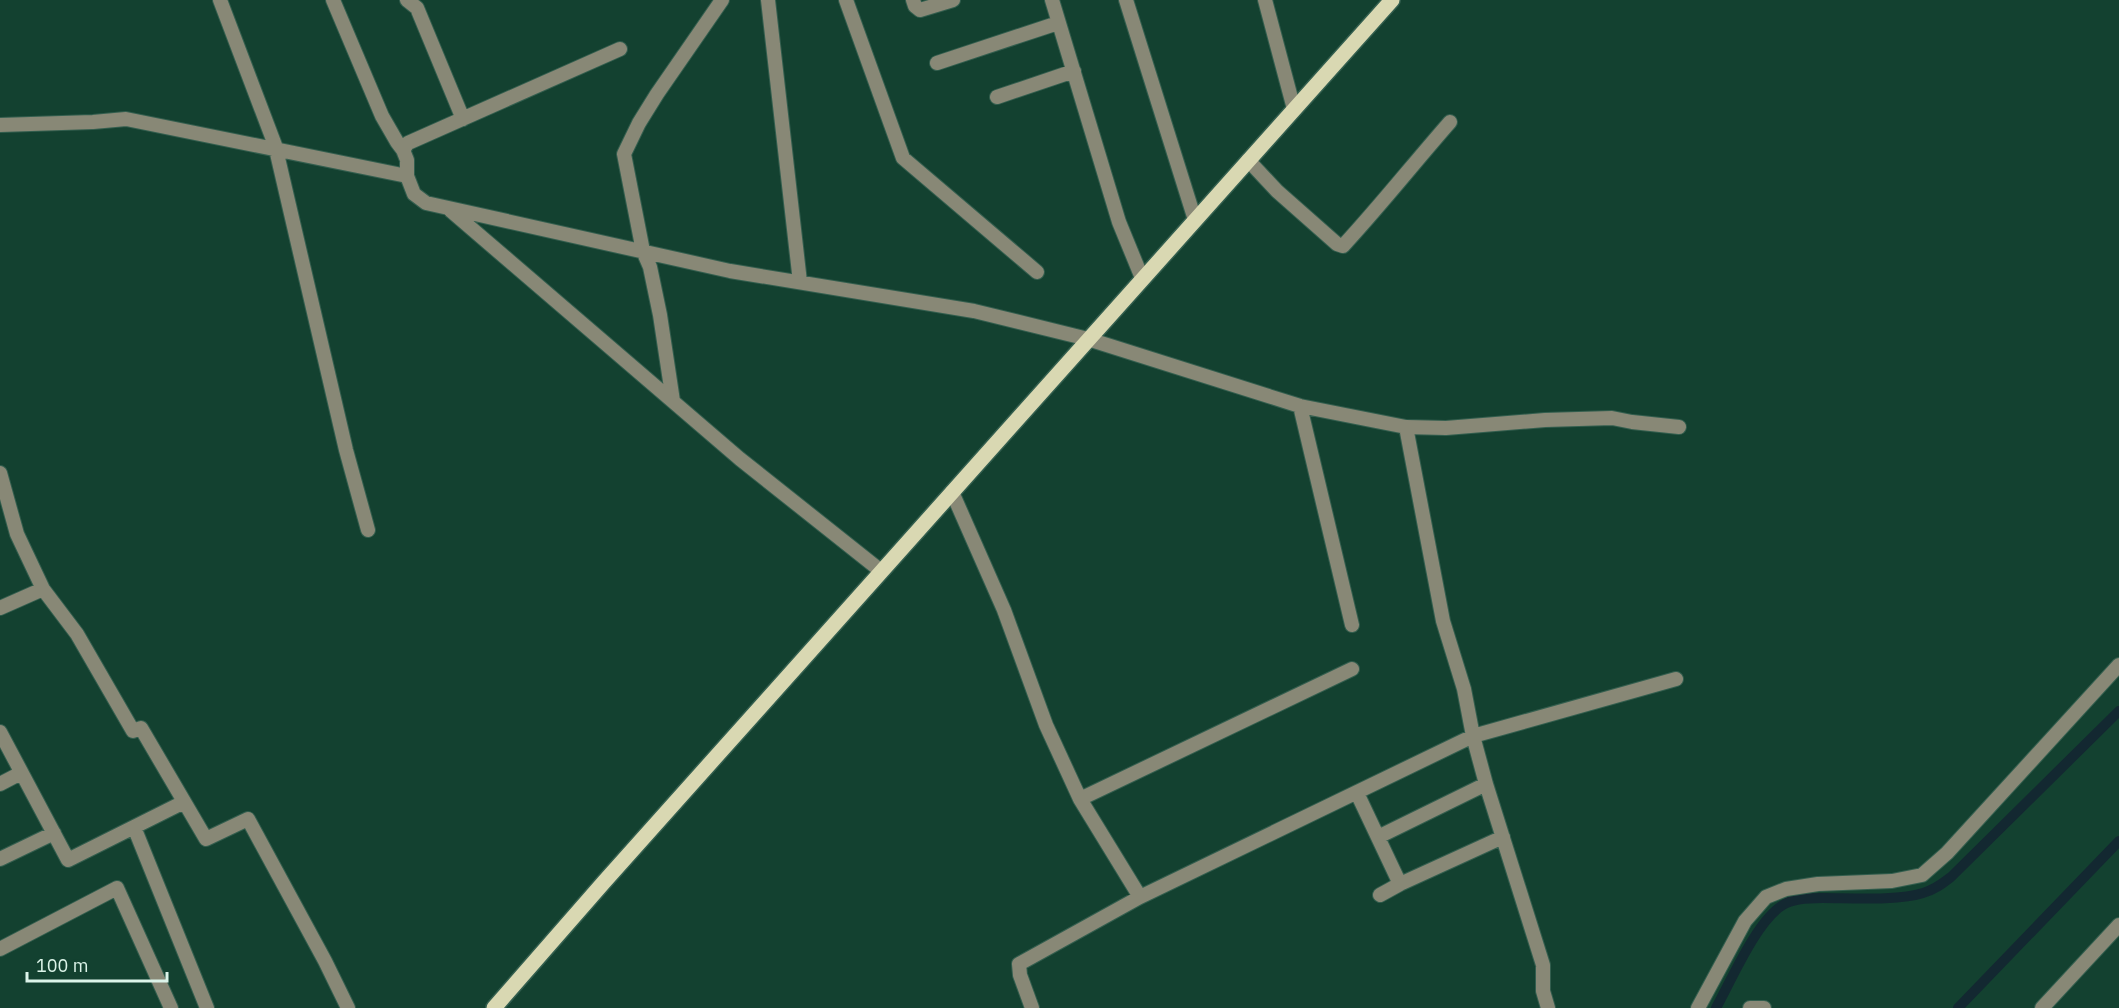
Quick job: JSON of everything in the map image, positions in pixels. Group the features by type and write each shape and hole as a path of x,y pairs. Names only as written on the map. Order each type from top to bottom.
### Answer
{"main road":[{"path":"494,1008 1392,0"}],"street":[{"path":"220,0 276,149 346,450 368,530"},
{"path":"333,0 382,116 403,150 407,160 407,176 414,194 426,203 730,271 974,311 1088,339 1300,406 1406,427 1446,428 1612,417 1632,422 1679,427"},
{"path":"407,0 417,8 463,119"},
{"path":"673,401 660,315 624,154 639,123 722,0"},
{"path":"768,0 800,282"},
{"path":"846,0 903,158 1037,272"},
{"path":"914,0 915,6 920,10 953,0"},
{"path":"1052,0 1119,222 1142,278"},
{"path":"1126,0 1195,220"},
{"path":"1265,0 1294,109"},
{"path":"937,63 1058,23"},
{"path":"403,150 408,143 620,49"},
{"path":"997,97 1074,71"},
{"path":"0,125 126,119 407,176"},
{"path":"1248,160 1277,191 1337,244 1343,246 1450,122"},
{"path":"448,208 740,459 881,572"},
{"path":"1300,406 1352,625"},
{"path":"1406,427 1443,621 1464,688 1473,736 1486,784 1543,965 1543,991 1548,1008"},
{"path":"0,473 17,534 43,589 77,634 133,731 141,728 206,839 248,819 348,1008"},
{"path":"952,492 1004,610 1046,725 1080,799 1140,897"},
{"path":"0,608 43,589"},
{"path":"1698,1008 1745,921 1766,897 1786,889 1818,884 1892,881 1922,875 1947,853 2119,665"},
{"path":"1080,799 1352,669"},
{"path":"1032,1008 1020,975 1019,964 1140,897 1473,736 1676,680"},
{"path":"0,732 68,860 184,802"},
{"path":"0,783 21,772"},
{"path":"1378,837 1486,784"},
{"path":"1357,793 1400,884"},
{"path":"134,827 207,1008"},
{"path":"0,859 54,833"},
{"path":"1380,895 1503,837"},
{"path":"0,949 117,888 171,1008"},
{"path":"2042,1008 2119,925"}],"waterway":[{"path":"1716,1008 1754,937 1773,913 1783,905 1808,898 1913,896 1938,887 1951,877 2119,711"},
{"path":"1958,1008 2119,841"}]}
